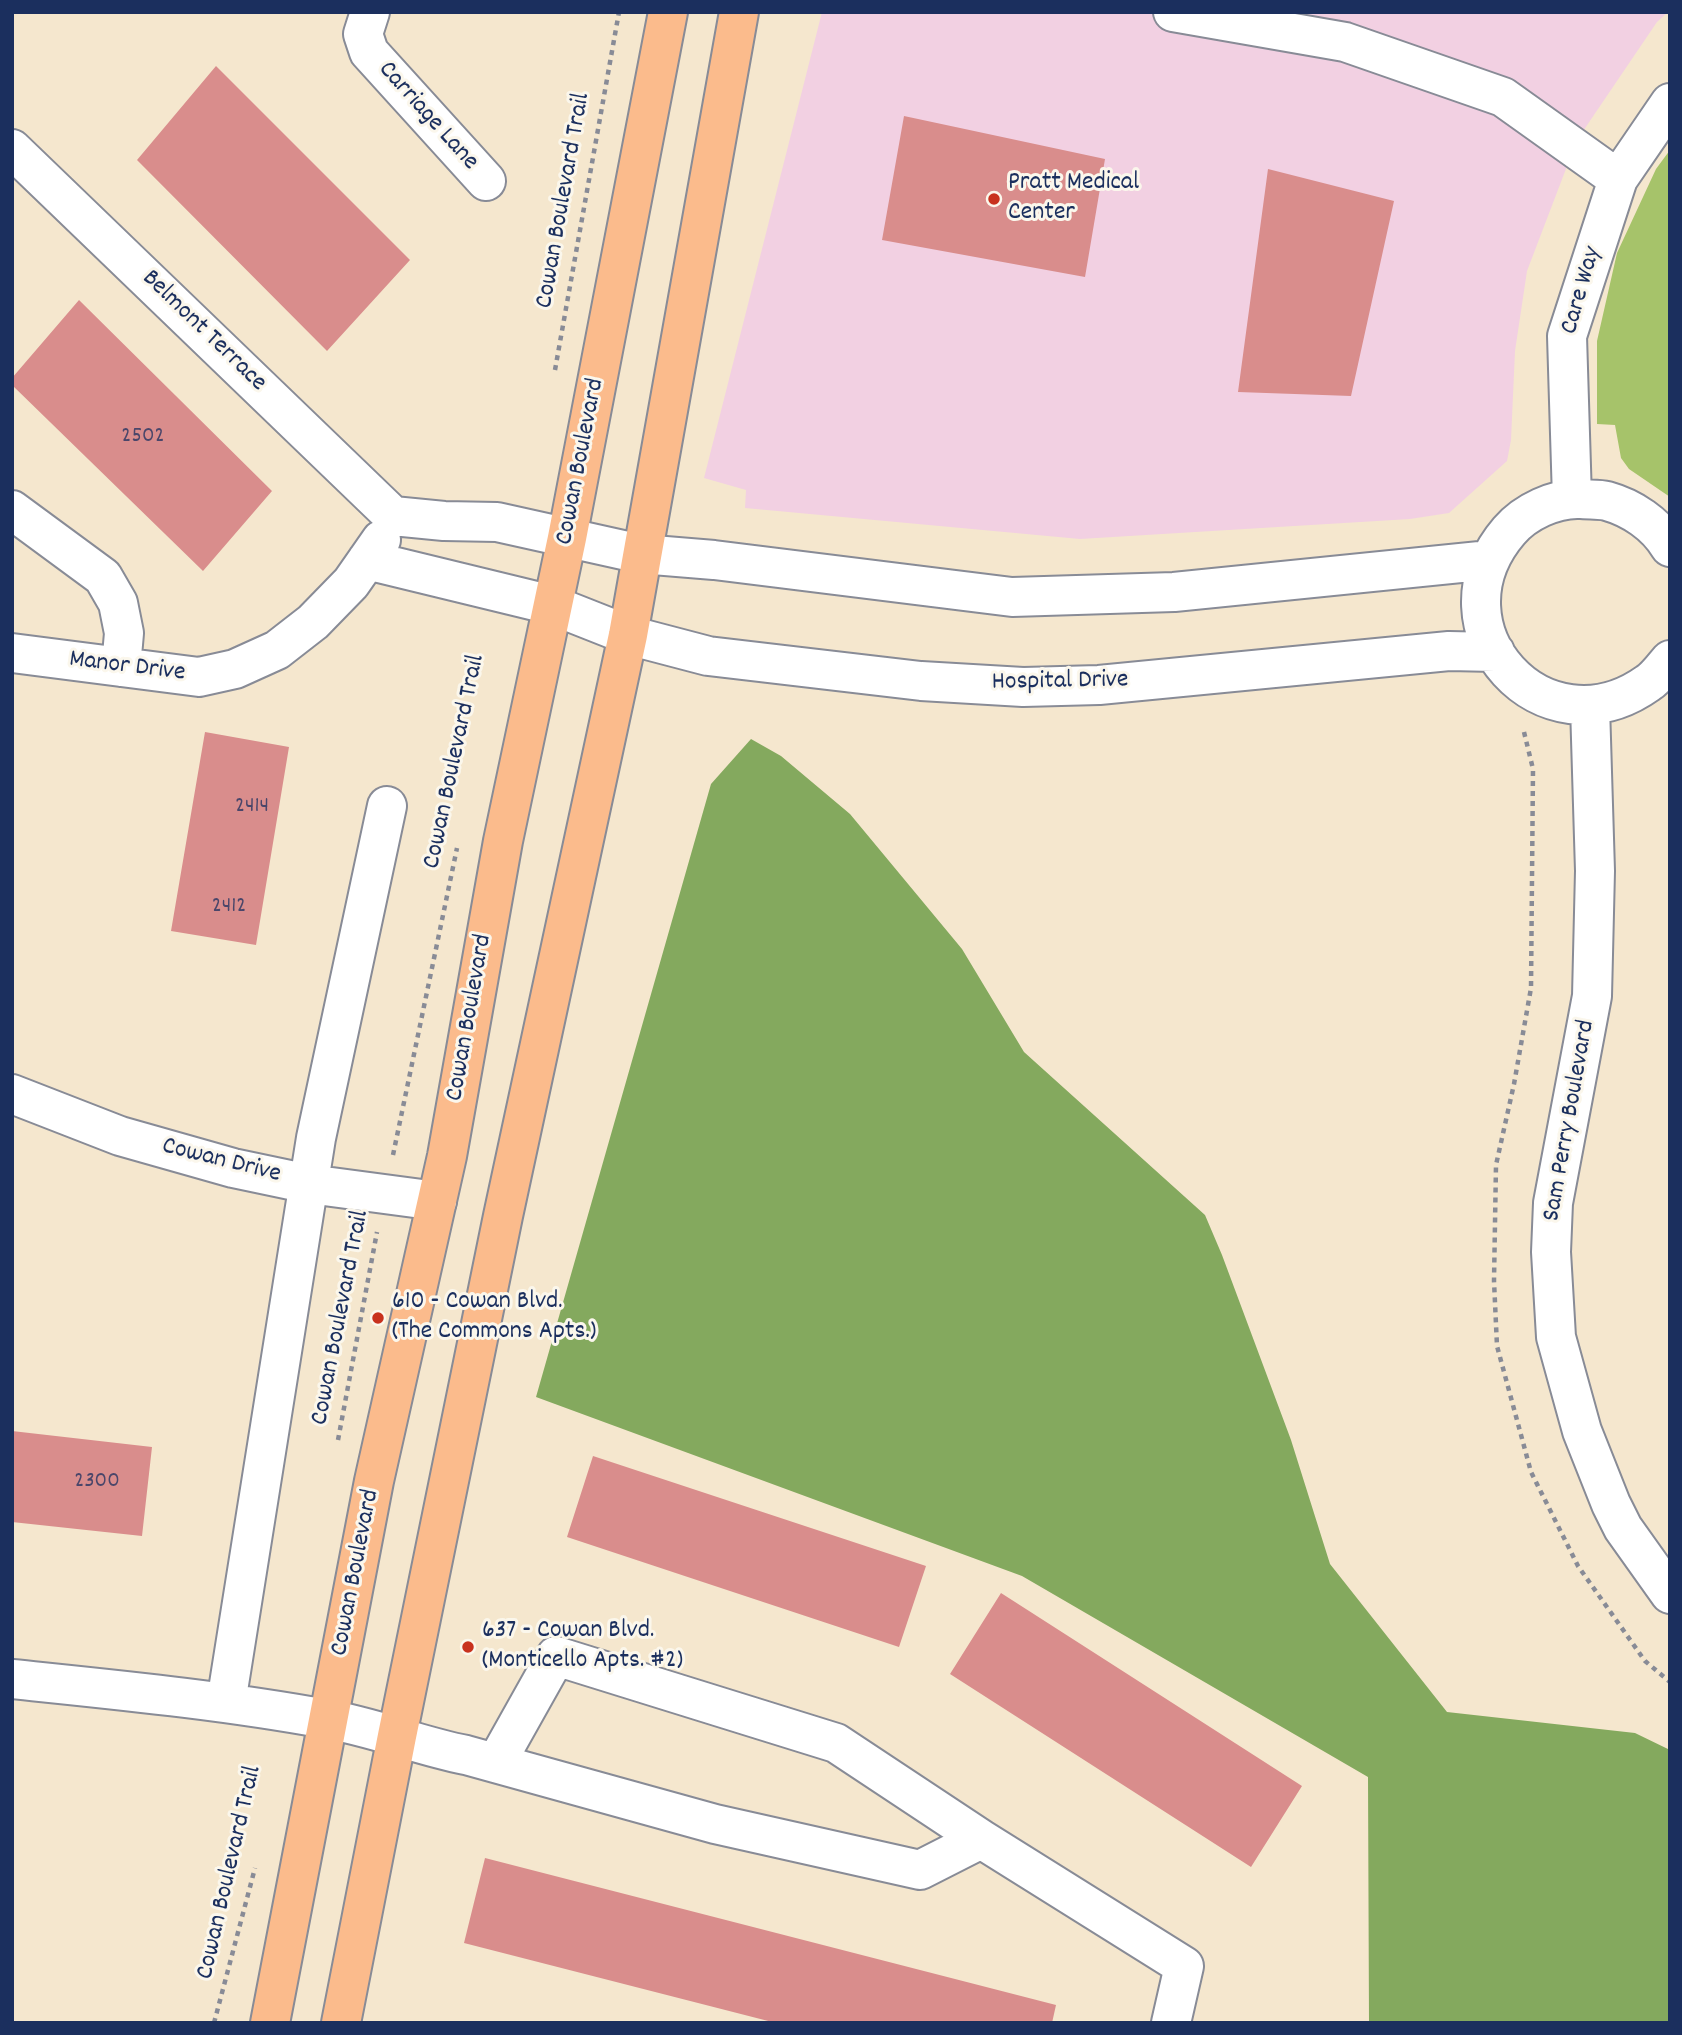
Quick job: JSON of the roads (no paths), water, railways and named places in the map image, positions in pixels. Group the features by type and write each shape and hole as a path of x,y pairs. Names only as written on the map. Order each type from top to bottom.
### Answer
{"main road":[{"name":"Cowan Boulevard","path":"270,2023 374,1481 447,1156 503,841 567,538 668,12"},
{"path":"341,2023 503,1216 628,635 740,15"}],"street":[{"name":"Carriage Lane","path":"370,12 363,34 369,52 486,181"},
{"path":"1173,12 1345,42 1503,97 1618,179"},
{"name":"Care Way","path":"1572,499 1567,336 1618,179 1670,103"},
{"name":"Belmont Terrace","path":"12,149 393,516"},
{"path":"1670,547 1662,534 1636,513 1605,500 1572,499 1542,507 1516,523 1496,546 1484,574 1480,605 1486,638 1502,666 1527,688 1557,702 1590,706 1622,699 1650,682 1670,660"},
{"path":"12,510 103,577 118,603 124,633 121,667"},
{"path":"393,516 498,522 641,554 714,560 1012,597 1174,592 1490,560"},
{"name":"Manor Drive","path":"12,653 199,677 235,669 277,650 313,622 351,583 384,536 393,516"},
{"path":"367,560 552,605 628,635"},
{"name":"Hospital Drive","path":"628,635 708,656 921,681 1023,687 1099,685 1449,651 1495,652"},
{"name":"Sam Perry Boulevard","path":"1590,706 1595,871 1592,996 1553,1203 1551,1252 1556,1337 1581,1431 1611,1504 1623,1528 1670,1594"},
{"path":"226,1703 316,1138 387,806"},
{"name":"Cowan Drive","path":"12,1094 120,1136 233,1168 309,1184 437,1201"},
{"path":"496,1763 556,1656 836,1743 981,1839 1184,1966 1171,2023"},
{"path":"12,1679 226,1703 329,1719 715,1824 920,1870 981,1839"}],"place":[{"name":"Pratt Medical Center","path":"994,199"},
{"name":"610 - Cowan Blvd. (The Commons Apts.)","path":"378,1318"},
{"name":"637 - Cowan Blvd. (Monticello Apts. #2)","path":"468,1647"}]}
